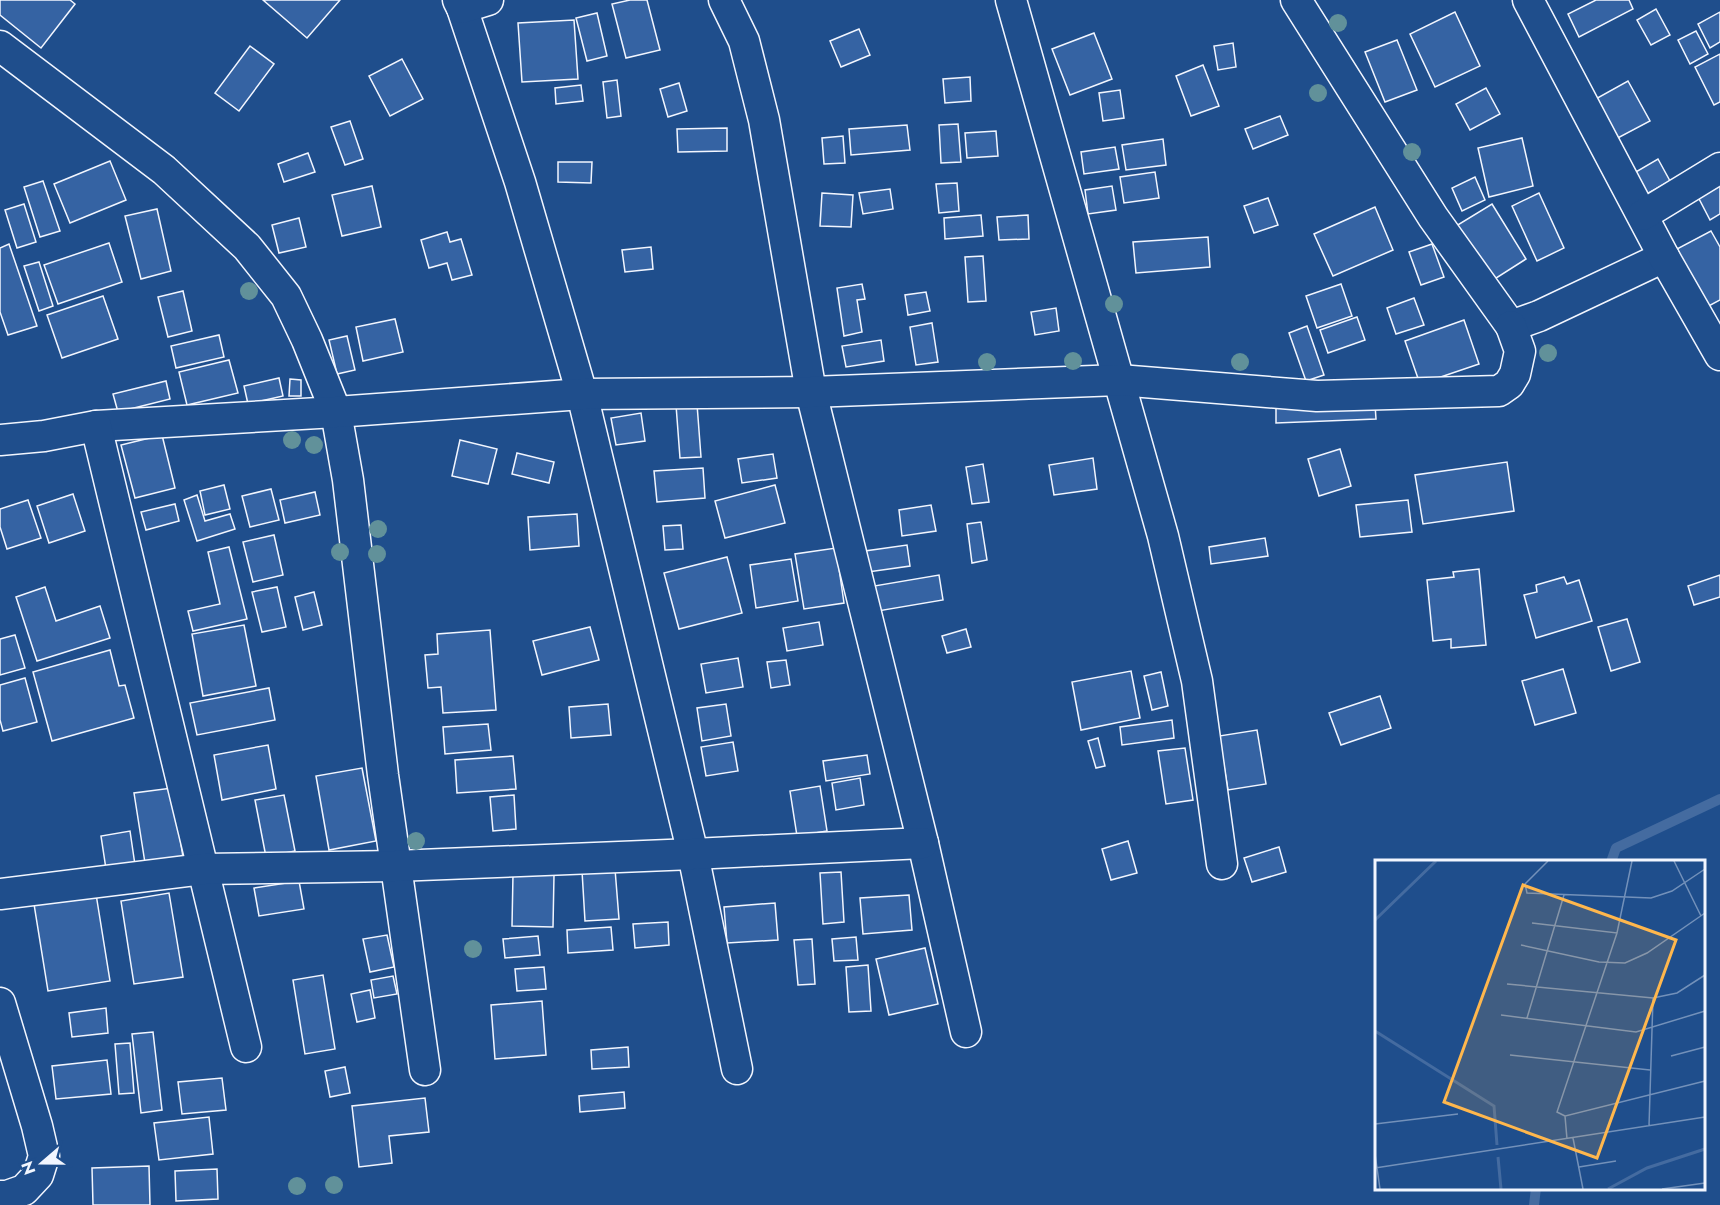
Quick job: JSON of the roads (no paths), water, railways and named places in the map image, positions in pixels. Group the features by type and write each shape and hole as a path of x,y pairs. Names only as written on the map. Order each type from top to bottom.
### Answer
{"street":[{"path":"724,0 744,41 764,120 811,392 923,843 966,1032"},
{"path":"1011,0 1163,536 1197,681 1222,864"},
{"path":"0,440 44,436 96,426 582,394 811,392 1119,380 1317,396 1499,391 1509,384 1515,374 1520,351 1511,326 1433,217 1296,0"},
{"path":"1528,0 1664,257 1720,355"},
{"path":"469,3 582,394 693,854 737,1069"},
{"path":"0,46 164,170 247,247 286,296 307,340 336,412 348,480 395,866 425,1070"},
{"path":"1643,215 1720,168"},
{"path":"1511,326 1539,316 1664,257"},
{"path":"96,426 246,1047"},
{"path":"0,894 203,869 395,866 923,843"},
{"path":"0,1003 44,1156 38,1175 24,1190 0,1196"}],"waterway":[{"path":"1612,860 1616,848 1720,799"},
{"path":"1534,1205 1536,1190"}]}
